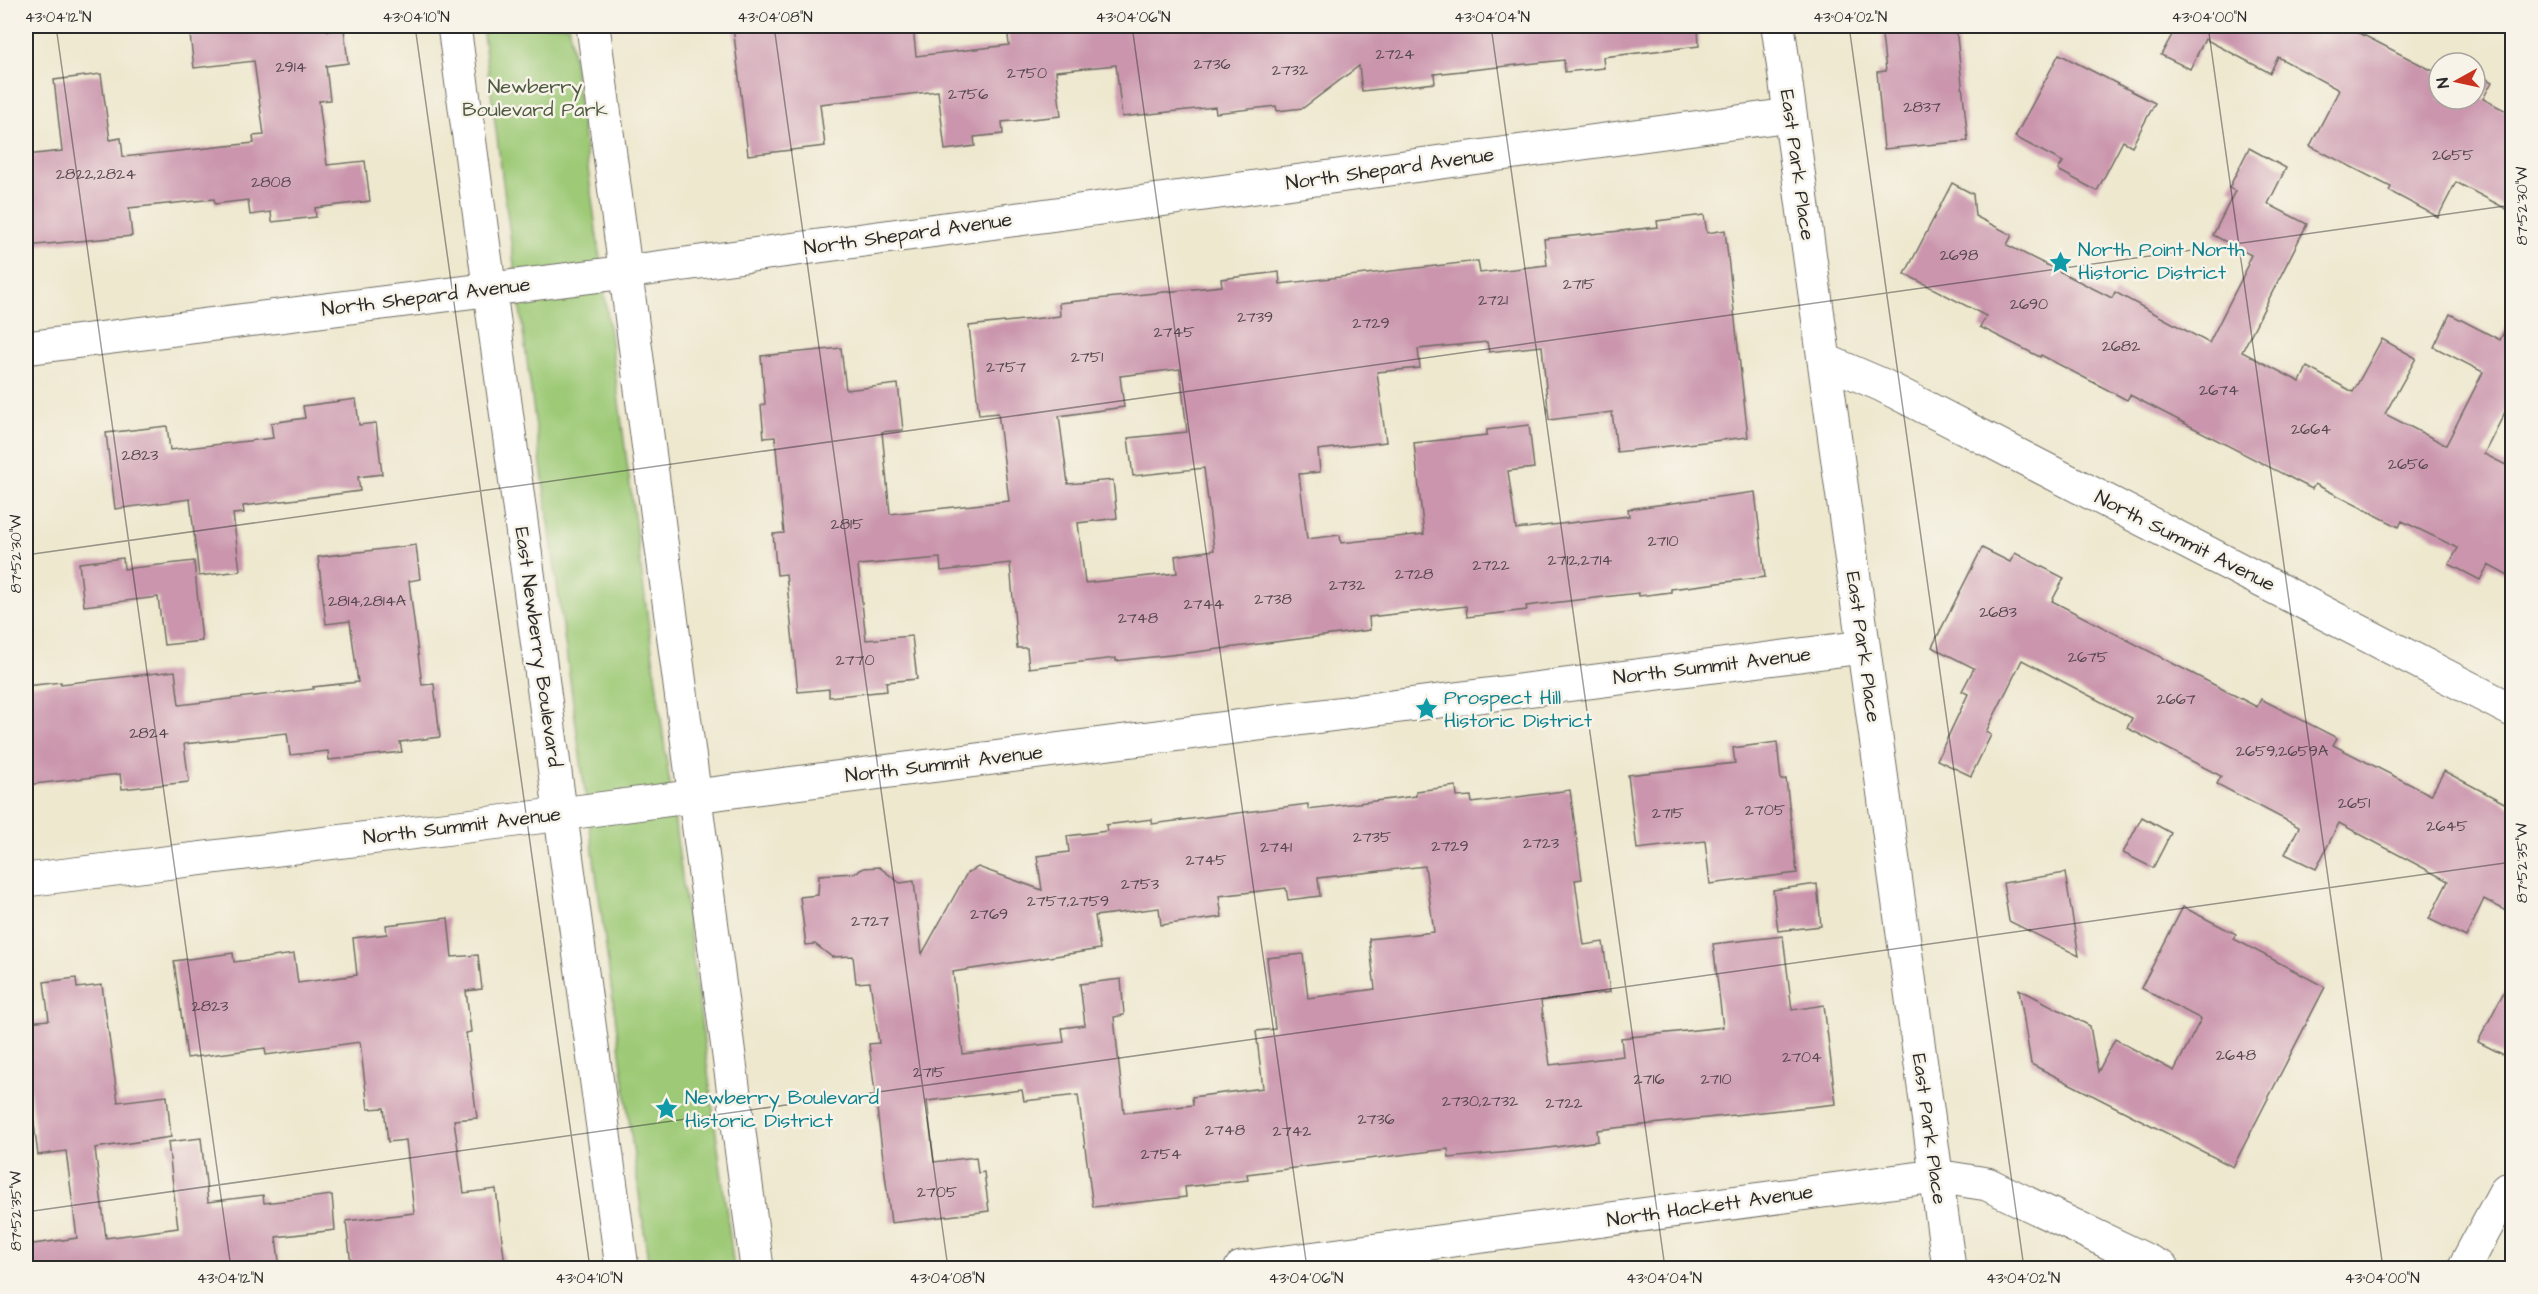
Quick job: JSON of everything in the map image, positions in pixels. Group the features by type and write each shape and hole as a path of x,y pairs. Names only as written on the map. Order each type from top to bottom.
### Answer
{"street":[{"name":"East Newberry Boulevard","path":"454,26 622,1269"},
{"path":"593,26 757,1269"},
{"name":"East Park Place","path":"1778,26 1948,1269"},
{"name":"North Shepard Avenue","path":"26,348 626,272 1791,115"},
{"name":"North Summit Avenue","path":"1824,360 1882,385 2512,710"},
{"name":"North Summit Avenue","path":"26,880 695,797 1863,647"},
{"name":"North Hackett Avenue","path":"1241,1269 1936,1176 1987,1184 2162,1269"},
{"path":"2464,1269 2506,1190"}],"green space":[{"name":"Newberry Boulevard Park","path":"482,26 569,26 734,1268 649,1268"}],"building":[{"path":"189,26 327,26 328,31 344,29 348,63 326,66 330,100 319,101 327,165 365,161 370,201 315,208 316,217 272,222 271,212 250,215 248,200 215,204 214,199 129,208 132,236 26,246 26,155 62,151 54,80 101,74 110,140 121,138 123,157 254,143 253,136 264,135 254,61 194,68"},
{"path":"733,26 913,26 916,56 1009,45 1007,26 1698,26 1699,46 1603,57 1604,68 1565,72 1564,60 1434,74 1435,83 1362,91 1359,66 1303,108 1277,111 1276,106 1216,113 1215,107 1122,117 1116,65 1056,71 1061,116 1002,122 1003,134 974,137 975,146 945,150 938,91 820,104 825,146 748,155"},
{"path":"2177,26 2346,26 2427,68 2427,111 2487,111 2487,101 2512,114 2512,212 2456,182 2438,217 2389,191 2391,187 2310,146 2339,90 2278,57 2270,73 2205,39 2190,69 2161,55"},
{"path":"1956,27 1968,141 1884,149 1877,72 1886,71 1882,35"},
{"path":"2059,54 2155,103 2132,146 2123,141 2097,191 2058,170 2063,162 2015,137"},
{"path":"2487,79 2492,82 2487,91"},
{"path":"2249,148 2286,168 2268,204 2307,224 2242,352 2300,382 2307,367 2353,392 2382,339 2416,358 2385,414 2446,445 2483,372 2434,347 2450,314 2500,340 2512,315 2512,398 2484,454 2512,468 2512,578 2488,565 2480,580 2449,564 2458,548 2402,521 2399,527 2315,484 2312,489 2130,395 2127,400 2041,355 2040,357 1980,327 1986,316 1905,274 1952,183 1973,194 1975,216 2012,235 2007,245 2112,298 2115,292 2209,343 2249,264 2247,263 2251,255 2213,235 2235,191 2229,188"},
{"path":"1704,215 1707,233 1725,230 1748,437 1617,452 1612,412 1549,420 1542,346 1489,352 1487,342 1418,349 1420,368 1377,372 1386,442 1318,450 1320,472 1299,474 1307,539 1340,535 1341,543 1424,534 1414,443 1487,435 1487,430 1529,425 1534,468 1508,471 1516,529 1629,516 1628,509 1755,492 1765,577 1671,589 1671,592 1639,596 1638,593 1526,606 1527,610 1467,617 1466,606 1369,617 1370,630 1188,653 1029,668 1027,648 1017,648 1010,563 941,571 940,558 858,565 866,640 912,636 917,679 886,682 887,691 829,697 829,689 798,692 786,574 777,575 773,534 784,533 775,437 764,438 761,405 765,404 761,356 841,348 846,390 898,384 903,430 882,432 890,514 1009,501 998,413 979,415 969,326 1060,316 1059,303 1222,286 1221,279 1279,272 1280,284 1478,261 1480,273 1547,265 1544,239 1658,227 1657,221","holes":["1180,369 1187,432 1128,438 1133,476 1204,468 1214,550 1175,556 1177,573 1085,583 1078,523 1117,518 1113,480 1068,484 1059,416 1124,407 1120,376"]},
{"path":"356,399 359,425 376,423 382,474 358,477 360,491 243,506 244,513 233,514 240,571 199,576 190,499 115,509 106,433 167,426 170,450 273,438 271,423 305,418 303,406"},
{"path":"416,545 420,579 409,581 422,685 434,684 440,737 400,742 402,752 329,760 328,751 290,755 287,733 184,744 189,782 122,789 120,774 26,785 26,686 175,671 179,705 358,682 350,621 326,624 318,557"},
{"path":"1982,548 2010,562 2015,553 2064,578 2052,601 2257,707 2261,699 2337,738 2333,745 2431,795 2444,771 2512,807 2512,914 2484,899 2466,937 2429,919 2448,881 2339,823 2316,869 2285,854 2299,827 2217,784 2221,776 2127,728 2132,718 2022,660 1986,732 1991,735 1971,776 1937,760 1968,694 1962,691 1974,668 1932,647"},
{"path":"123,558 124,569 194,561 202,641 164,645 158,597 84,606 79,563"},
{"path":"1777,742 1781,780 1786,779 1797,873 1710,884 1705,841 1637,849 1628,775 1735,763 1733,748"},
{"path":"1456,786 1457,797 1471,796 1472,803 1570,790 1582,879 1575,880 1584,945 1603,942 1610,992 1541,1001 1550,1065 1623,1056 1621,1038 1723,1027 1713,944 1783,936 1792,1010 1824,1005 1836,1104 1597,1130 1598,1141 1541,1149 1449,1158 1448,1149 1247,1174 1248,1180 1185,1187 1186,1197 1093,1207 1078,1095 1024,1101 1022,1090 927,1101 934,1162 976,1157 978,1173 984,1172 989,1211 891,1223 869,1044 879,1043 870,982 856,983 853,956 832,957 815,944 806,945 800,897 818,895 819,875 855,873 864,868 879,867 900,883 914,881 922,954 967,873 978,867 1042,890 1037,856 1069,852 1067,836 1107,831 1106,825 1152,819 1152,824 1308,804 1308,809 1416,796 1416,791","holes":["1425,866 1434,932 1369,939 1375,989 1308,998 1303,954 1267,958 1275,1029 1256,1031 1263,1088 1192,1097 1193,1105 1124,1113 1114,1017 1124,1015 1121,979 1080,984 1085,1025 1062,1028 1064,1042 963,1054 953,972 1100,949 1095,916 1159,908 1161,925 1222,917 1219,896 1286,888 1288,900 1320,896 1318,878"]},
{"path":"2142,817 2171,833 2153,868 2123,853"},
{"path":"2065,873 2079,956 2009,921 2003,883"},
{"path":"1817,884 1821,926 1778,931 1773,890"},
{"path":"2183,907 2236,934 2234,939 2325,987 2233,1167 2031,1064 2019,989 2090,1026 2098,1072 2115,1039 2174,1071 2201,1019 2141,988"},
{"path":"448,918 452,957 478,955 482,989 466,991 471,1032 466,1033 477,1118 454,1120 464,1193 496,1189 505,1265 474,1269 367,1269 367,1263 351,1265 346,1221 414,1213 406,1140 388,1142 384,1108 368,1109 360,1042 266,1055 265,1048 187,1058 174,961 233,953 234,962 294,954 298,983 357,975 353,938 387,934 386,925"},
{"path":"2512,976 2512,1059 2478,1042"},
{"path":"76,978 77,988 102,985 118,1102 167,1096 171,1137 95,1148 106,1238 178,1228 168,1142 201,1138 208,1202 263,1195 264,1203 332,1195 335,1230 276,1237 280,1269 26,1269 26,1245 77,1238 66,1151 38,1155 28,1077 26,1077 26,1022 49,1020 44,982"}],"place":[{"name":"North Point North Historic District","path":"2060,262"},
{"name":"Prospect Hill Historic District","path":"1426,709"},
{"name":"Newberry Boulevard Historic District","path":"667,1109"}]}
